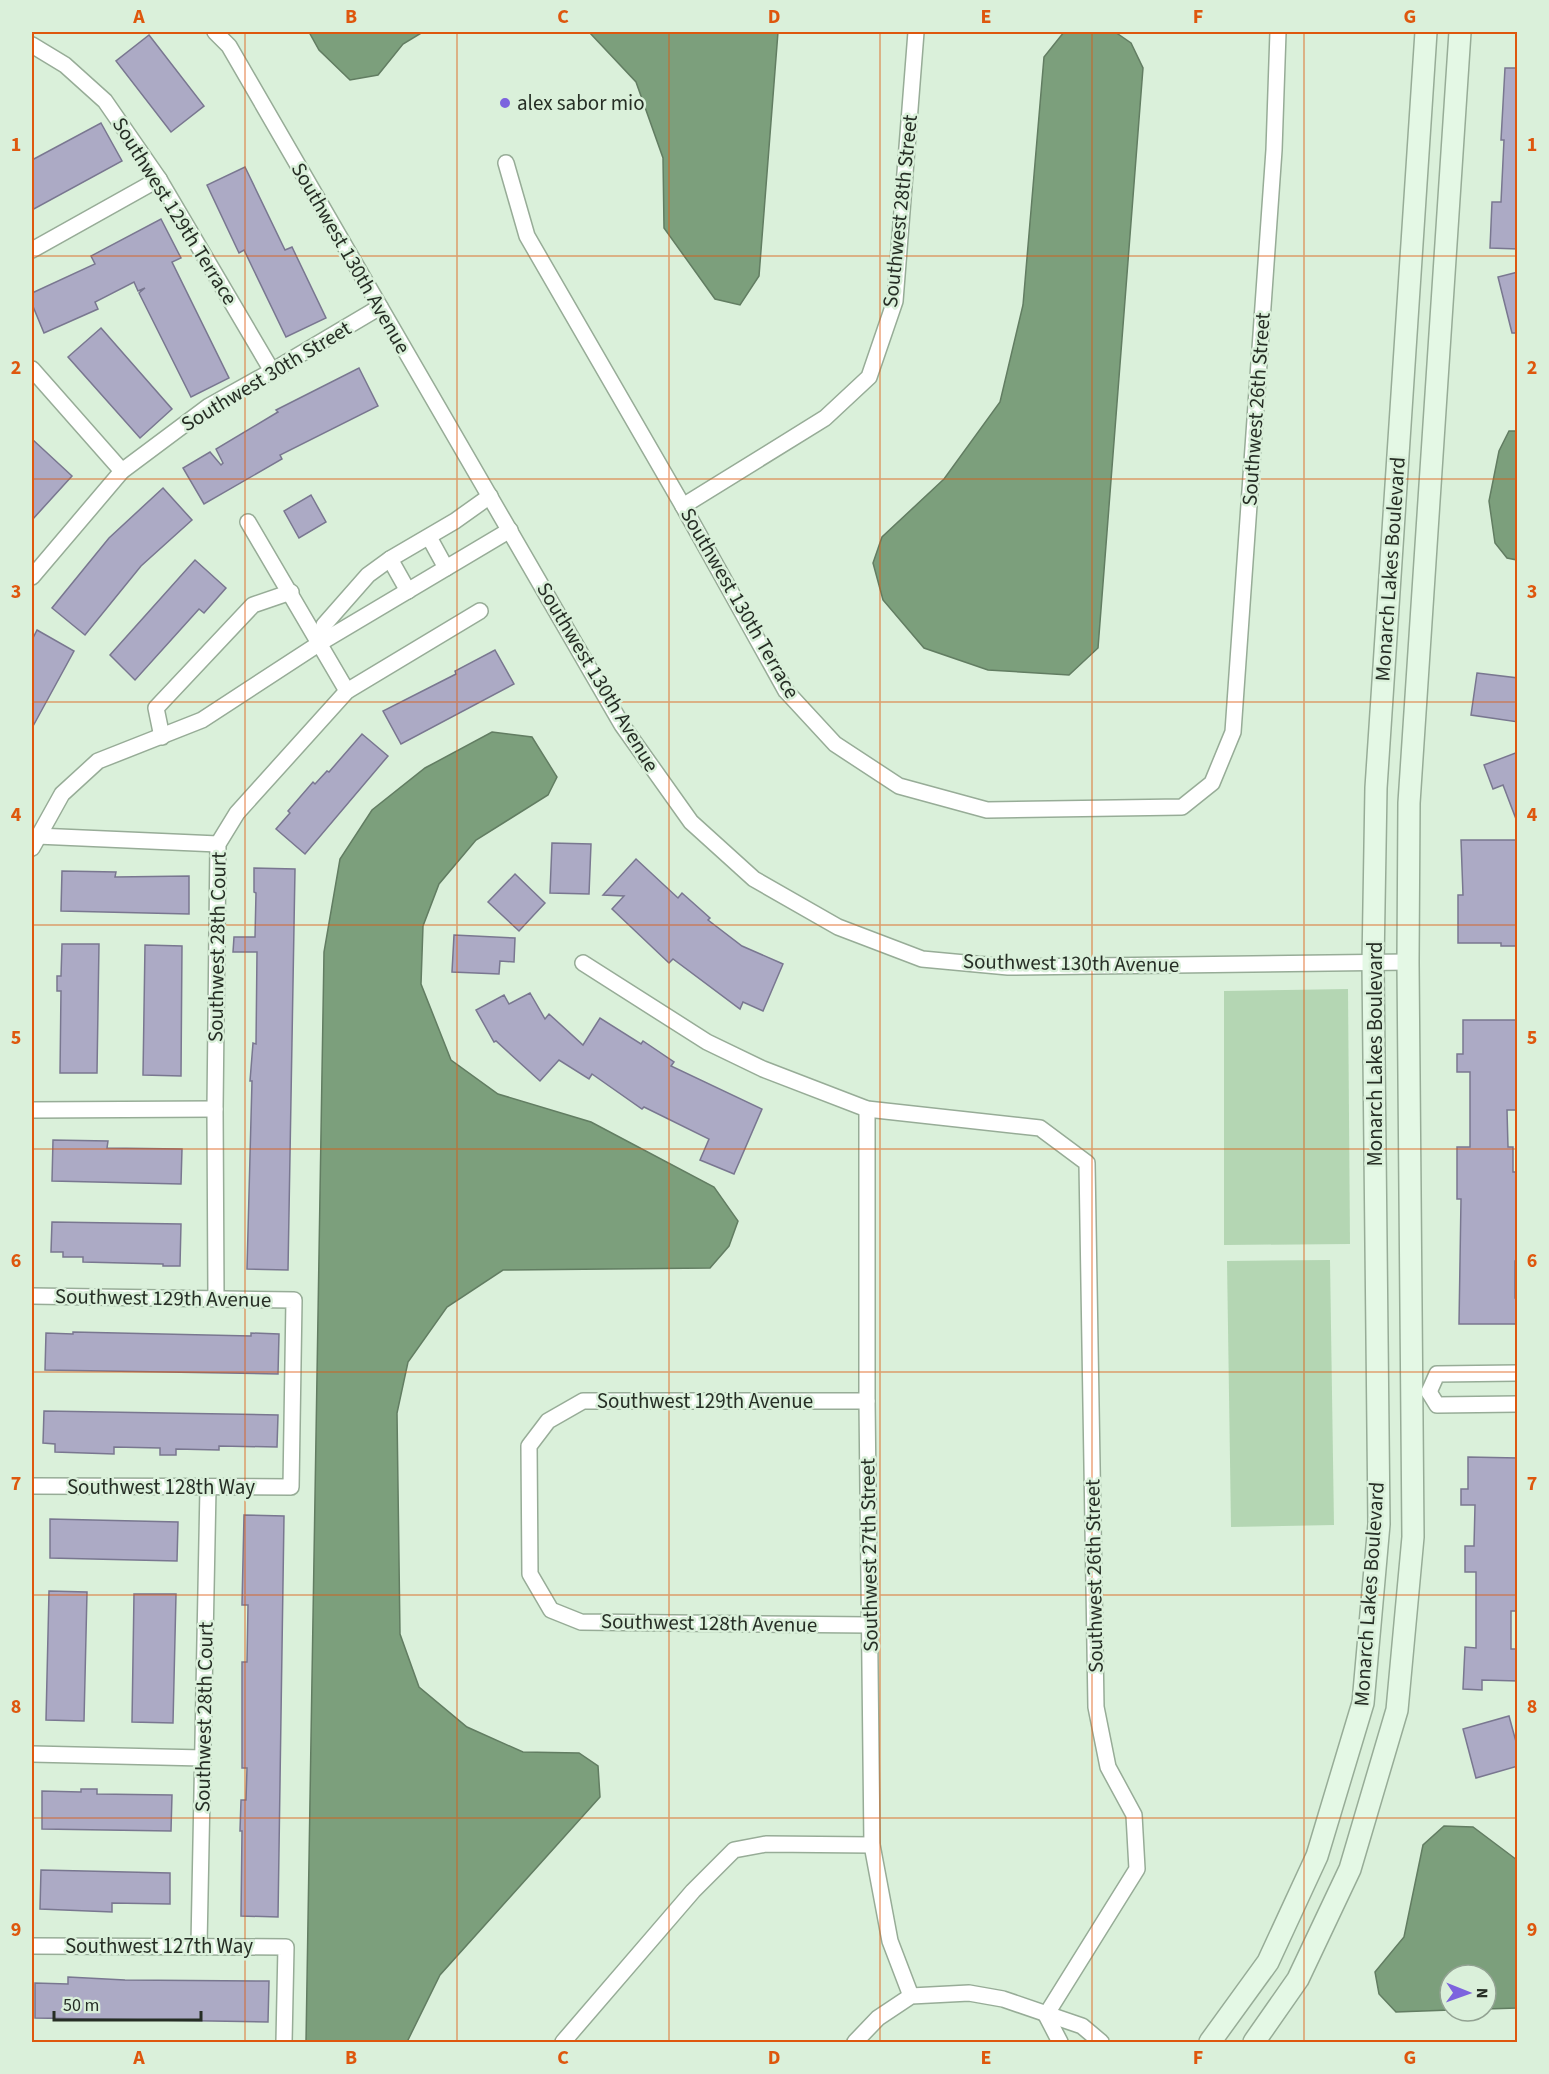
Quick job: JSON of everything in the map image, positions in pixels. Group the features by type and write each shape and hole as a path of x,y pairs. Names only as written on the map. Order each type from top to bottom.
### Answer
{"street":[{"name":"Southwest 130th Avenue","path":"215,32 229,46 622,725 691,822 754,879 838,927 922,959 1008,967 1408,962"},
{"name":"Southwest 28th Street","path":"683,506 825,418 869,377 895,301 916,32"},
{"name":"Southwest 26th Street","path":"1212,783 1233,732 1273,162 1278,32"},
{"name":"Monarch Lakes Boulevard","path":"1210,2043 1268,1962 1317,1856 1363,1703 1379,1524 1373,963 1376,788 1426,32"},
{"name":"Monarch Lakes Boulevard","path":"1254,2043 1298,1980 1350,1869 1397,1710 1413,1537 1420,1392 1408,962 1409,803 1460,32"},
{"name":"Southwest 129th Terrace","path":"32,47 65,65 105,100 159,179 272,371"},
{"name":"Southwest 130th Terrace","path":"506,163 527,236 683,506 786,691 836,744 899,786 987,810 1182,807 1212,783"},
{"path":"32,250 159,179"},
{"name":"Southwest 30th Street","path":"32,578 122,471 209,406 380,308"},
{"path":"32,369 122,471"},
{"path":"320,643 324,625 368,575 390,559 455,521 490,496"},
{"path":"248,522 291,592 347,692"},
{"path":"218,844 34,842 62,794 98,761 202,720 320,643 510,530"},
{"path":"429,537 447,568"},
{"path":"390,559 408,591"},
{"path":"162,737 156,708 253,605 291,592"},
{"name":"Southwest 28th Court","path":"216,1298 215,1109 218,844 237,813 347,692 480,611"},
{"path":"583,963 707,1042 763,1070 867,1109"},
{"path":"32,1110 215,1109"},
{"name":"Southwest 26th Street","path":"867,1109 1040,1128 1087,1163 1096,1707 1108,1767 1134,1815 1137,1869 1046,2015"},
{"name":"Southwest 27th Street","path":"867,1109 867,1401 872,1845 890,1941 911,1996"},
{"name":"Southwest 129th Avenue","path":"32,1296 294,1300 291,1487"},
{"path":"1518,1373 1437,1374 1420,1392 1437,1405 1518,1404"},
{"name":"Southwest 129th Avenue","path":"551,1610 530,1574 529,1446 548,1421 583,1401 867,1401"},
{"name":"Southwest 128th Way","path":"32,1486 291,1487"},
{"name":"Southwest 28th Court","path":"199,1945 208,1488"},
{"name":"Southwest 128th Avenue","path":"551,1610 581,1622 870,1625"},
{"path":"32,1754 203,1758"},
{"path":"563,2043 693,1891 734,1850 766,1844 872,1845"},
{"name":"Southwest 127th Way","path":"32,1946 286,1947 284,2043"},
{"path":"855,2043 878,2018 911,1996 969,1994 1003,1999 1082,2026 1101,2043"},
{"path":"1046,2015 1060,2043"}],"shaded area":[{"path":"309,32 423,32 403,44 378,75 350,80 319,50"},
{"path":"589,32 778,32 759,276 740,305 715,299 664,228 663,158 636,82"},
{"path":"1064,32 1115,32 1131,43 1143,68 1098,648 1069,675 988,670 924,648 883,600 873,563 882,537 944,479 1000,402 1023,305 1044,57"},
{"path":"1509,431 1517,431 1517,560 1507,558 1495,543 1489,501 1499,451"},
{"path":"492,732 532,737 557,777 548,795 476,840 439,884 423,926 421,984 451,1060 498,1094 591,1122 714,1187 738,1221 729,1246 710,1268 503,1270 447,1307 408,1362 397,1413 400,1634 419,1687 467,1727 523,1752 579,1753 598,1766 600,1797 440,1975 407,2042 306,2042 324,952 340,859 372,810 425,768"},
{"path":"1348,989 1350,1244 1224,1245 1224,991"},
{"path":"1330,1260 1334,1525 1231,1527 1227,1261"},
{"path":"1444,1826 1473,1827 1517,1860 1517,2008 1498,2009 1498,1963 1438,1963 1438,2010 1396,2012 1379,1994 1375,1972 1404,1937 1423,1845"}],"building":[{"path":"149,35 204,106 171,132 116,61"},
{"path":"1505,68 1518,68 1518,249 1490,248 1492,202 1501,202 1504,140 1501,140"},
{"path":"101,123 122,161 32,210 32,160"},
{"path":"245,167 285,250 292,247 326,318 286,337 244,250 239,253 207,185"},
{"path":"161,219 181,258 172,262 229,378 191,397 139,293 145,288 138,291 134,282 95,302 98,309 44,333 32,304 32,293 95,264 91,256"},
{"path":"1518,272 1518,333 1512,333 1498,277"},
{"path":"101,328 172,409 140,438 68,357"},
{"path":"359,368 378,406 280,455 282,459 204,504 183,468 210,452 221,465 223,463 216,449 278,412 276,410"},
{"path":"32,439 72,476 32,520"},
{"path":"163,488 192,520 141,566 85,635 52,608 109,538"},
{"path":"311,495 326,522 299,538 284,511"},
{"path":"195,560 226,588 204,613 199,609 135,680 110,655"},
{"path":"37,630 74,651 32,728 32,640"},
{"path":"495,650 514,684 401,744 383,711 456,674 455,671"},
{"path":"1477,673 1518,678 1518,722 1471,715"},
{"path":"362,734 388,756 305,854 276,829 313,782 315,784 327,771 329,772"},
{"path":"1518,752 1518,819 1516,819 1503,785 1493,789 1484,765"},
{"path":"1461,840 1517,840 1517,946 1501,946 1501,943 1458,943 1458,895 1463,895"},
{"path":"552,843 591,844 589,894 550,893"},
{"path":"636,859 678,898 682,893 710,918 708,920 742,946 783,964 763,1011 743,1002 740,1009 673,959 669,963 612,909 624,896 603,895"},
{"path":"254,868 295,869 288,1270 247,1269 252,1081 250,1081 253,1043 256,1044 257,952 233,952 234,937 255,937"},
{"path":"62,871 116,872 115,877 189,876 189,914 61,911"},
{"path":"515,874 545,903 519,931 488,902"},
{"path":"454,935 515,938 514,962 500,961 499,974 452,972"},
{"path":"62,944 99,944 97,1073 60,1073 61,991 57,991 57,976 61,976"},
{"path":"145,945 182,946 181,1076 143,1075"},
{"path":"530,993 545,1019 549,1014 583,1045 600,1018 641,1044 643,1041 674,1062 671,1066 762,1109 734,1174 700,1160 709,1139 644,1107 642,1109 592,1074 589,1079 559,1060 540,1081 496,1041 494,1042 476,1010 504,995 509,1004"},
{"path":"1463,1020 1518,1020 1516,1110 1507,1110 1508,1147 1513,1147 1513,1172 1518,1172 1518,1261 1515,1261 1515,1298 1518,1298 1518,1324 1459,1324 1461,1199 1457,1199 1457,1147 1470,1147 1470,1072 1457,1072 1457,1054 1463,1054"},
{"path":"53,1140 108,1141 107,1148 182,1149 181,1184 52,1181"},
{"path":"52,1222 181,1224 180,1266 83,1262 83,1257 63,1257 63,1252 51,1252"},
{"path":"73,1332 251,1336 251,1333 279,1334 278,1374 45,1370 46,1333 73,1334"},
{"path":"44,1411 278,1415 277,1447 219,1446 219,1450 176,1449 176,1455 160,1455 160,1448 114,1447 114,1454 55,1452 55,1444 43,1443"},
{"path":"1468,1457 1518,1458 1518,1611 1511,1611 1511,1649 1518,1649 1518,1681 1482,1680 1482,1690 1463,1689 1465,1647 1476,1648 1476,1572 1465,1572 1465,1546 1474,1546 1475,1505 1461,1505 1461,1489 1468,1489"},
{"path":"244,1515 284,1516 278,1917 241,1916 241,1800 246,1800 247,1768 242,1768 242,1662 247,1662 248,1605 242,1605"},
{"path":"50,1519 178,1522 177,1561 50,1558"},
{"path":"49,1591 87,1592 84,1721 46,1720"},
{"path":"134,1594 176,1594 173,1723 132,1722"},
{"path":"1509,1716 1518,1749 1518,1766 1476,1778 1463,1729"},
{"path":"81,1789 97,1789 97,1794 172,1795 171,1831 42,1829 42,1791 81,1792"},
{"path":"41,1870 170,1873 170,1904 112,1903 112,1912 40,1909"},
{"path":"68,1977 125,1980 269,1981 268,2022 35,2018 35,1983 68,1984"}],"place":[{"name":"alex sabor mio","path":"505,103"}]}
